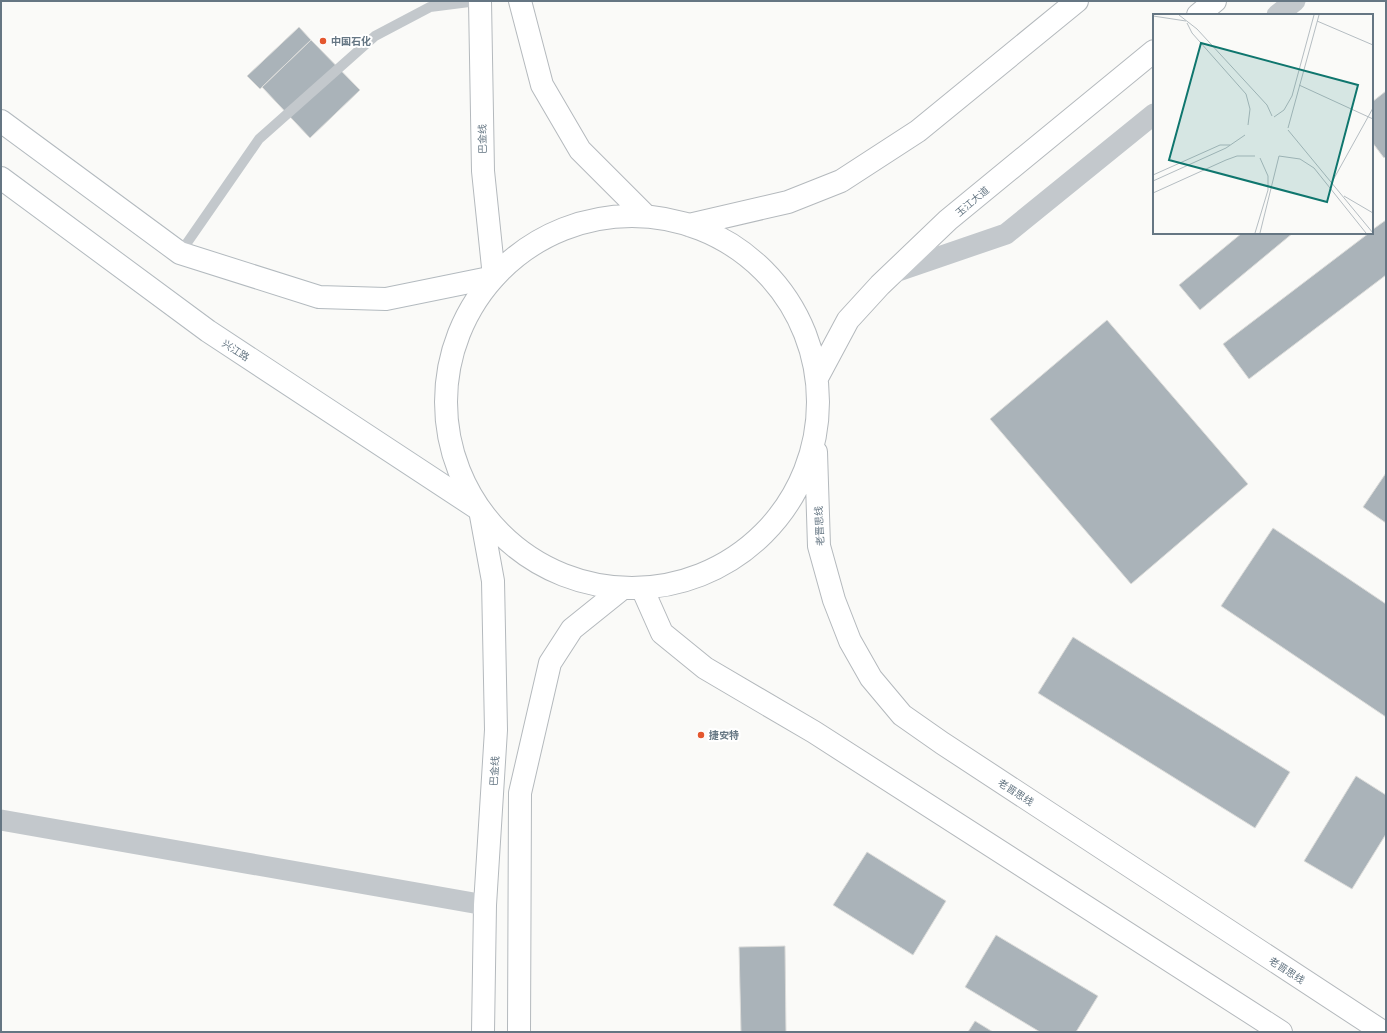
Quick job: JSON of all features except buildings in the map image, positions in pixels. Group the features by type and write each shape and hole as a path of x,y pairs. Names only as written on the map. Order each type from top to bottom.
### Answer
{"main road":[{"name":"巴金线","path":"480,1 483,171 494,277"},
{"path":"520,1 542,85 580,150 646,216"},
{"path":"689,224 788,202 840,181 918,130 1077,1"},
{"path":"1199,14 1215,1"},
{"name":"玉江大道","path":"818,376 848,320 880,285 948,220 1153,52"},
{"path":"1,121 180,253 319,297 386,299 494,277"},
{"name":"兴江路","path":"1,178 208,331 480,510"},
{"path":"646,216 689,224 736,247 776,282 803,326 818,376 819,406 816,437 806,470 790,502 768,530 741,553 711,571 678,583 633,588 581,582 542,565 508,542 480,510 459,473 448,433 445,391 453,350 469,311 494,277 526,249 563,229 604,218 646,216"},
{"name":"老晋思线","path":"816,437 819,546 834,600 850,641 871,678 902,715 955,752 1383,1032"},
{"name":"巴金线","path":"480,510 493,581 496,730 485,905 483,1032"},
{"path":"519,1032 520,793 550,663 572,629 633,588"},
{"path":"633,588 662,633 705,668 820,736 1281,1032"}],"street":[{"path":"1278,14 1294,1"},
{"path":"895,272 1006,234 1153,115"},
{"path":"1,820 485,905"}],"lane":[{"path":"180,253 259,139 375,36 430,7 477,1"}],"place":[{"name":"中国石化","path":"323,41"},
{"name":"捷安特","path":"701,735"}]}
